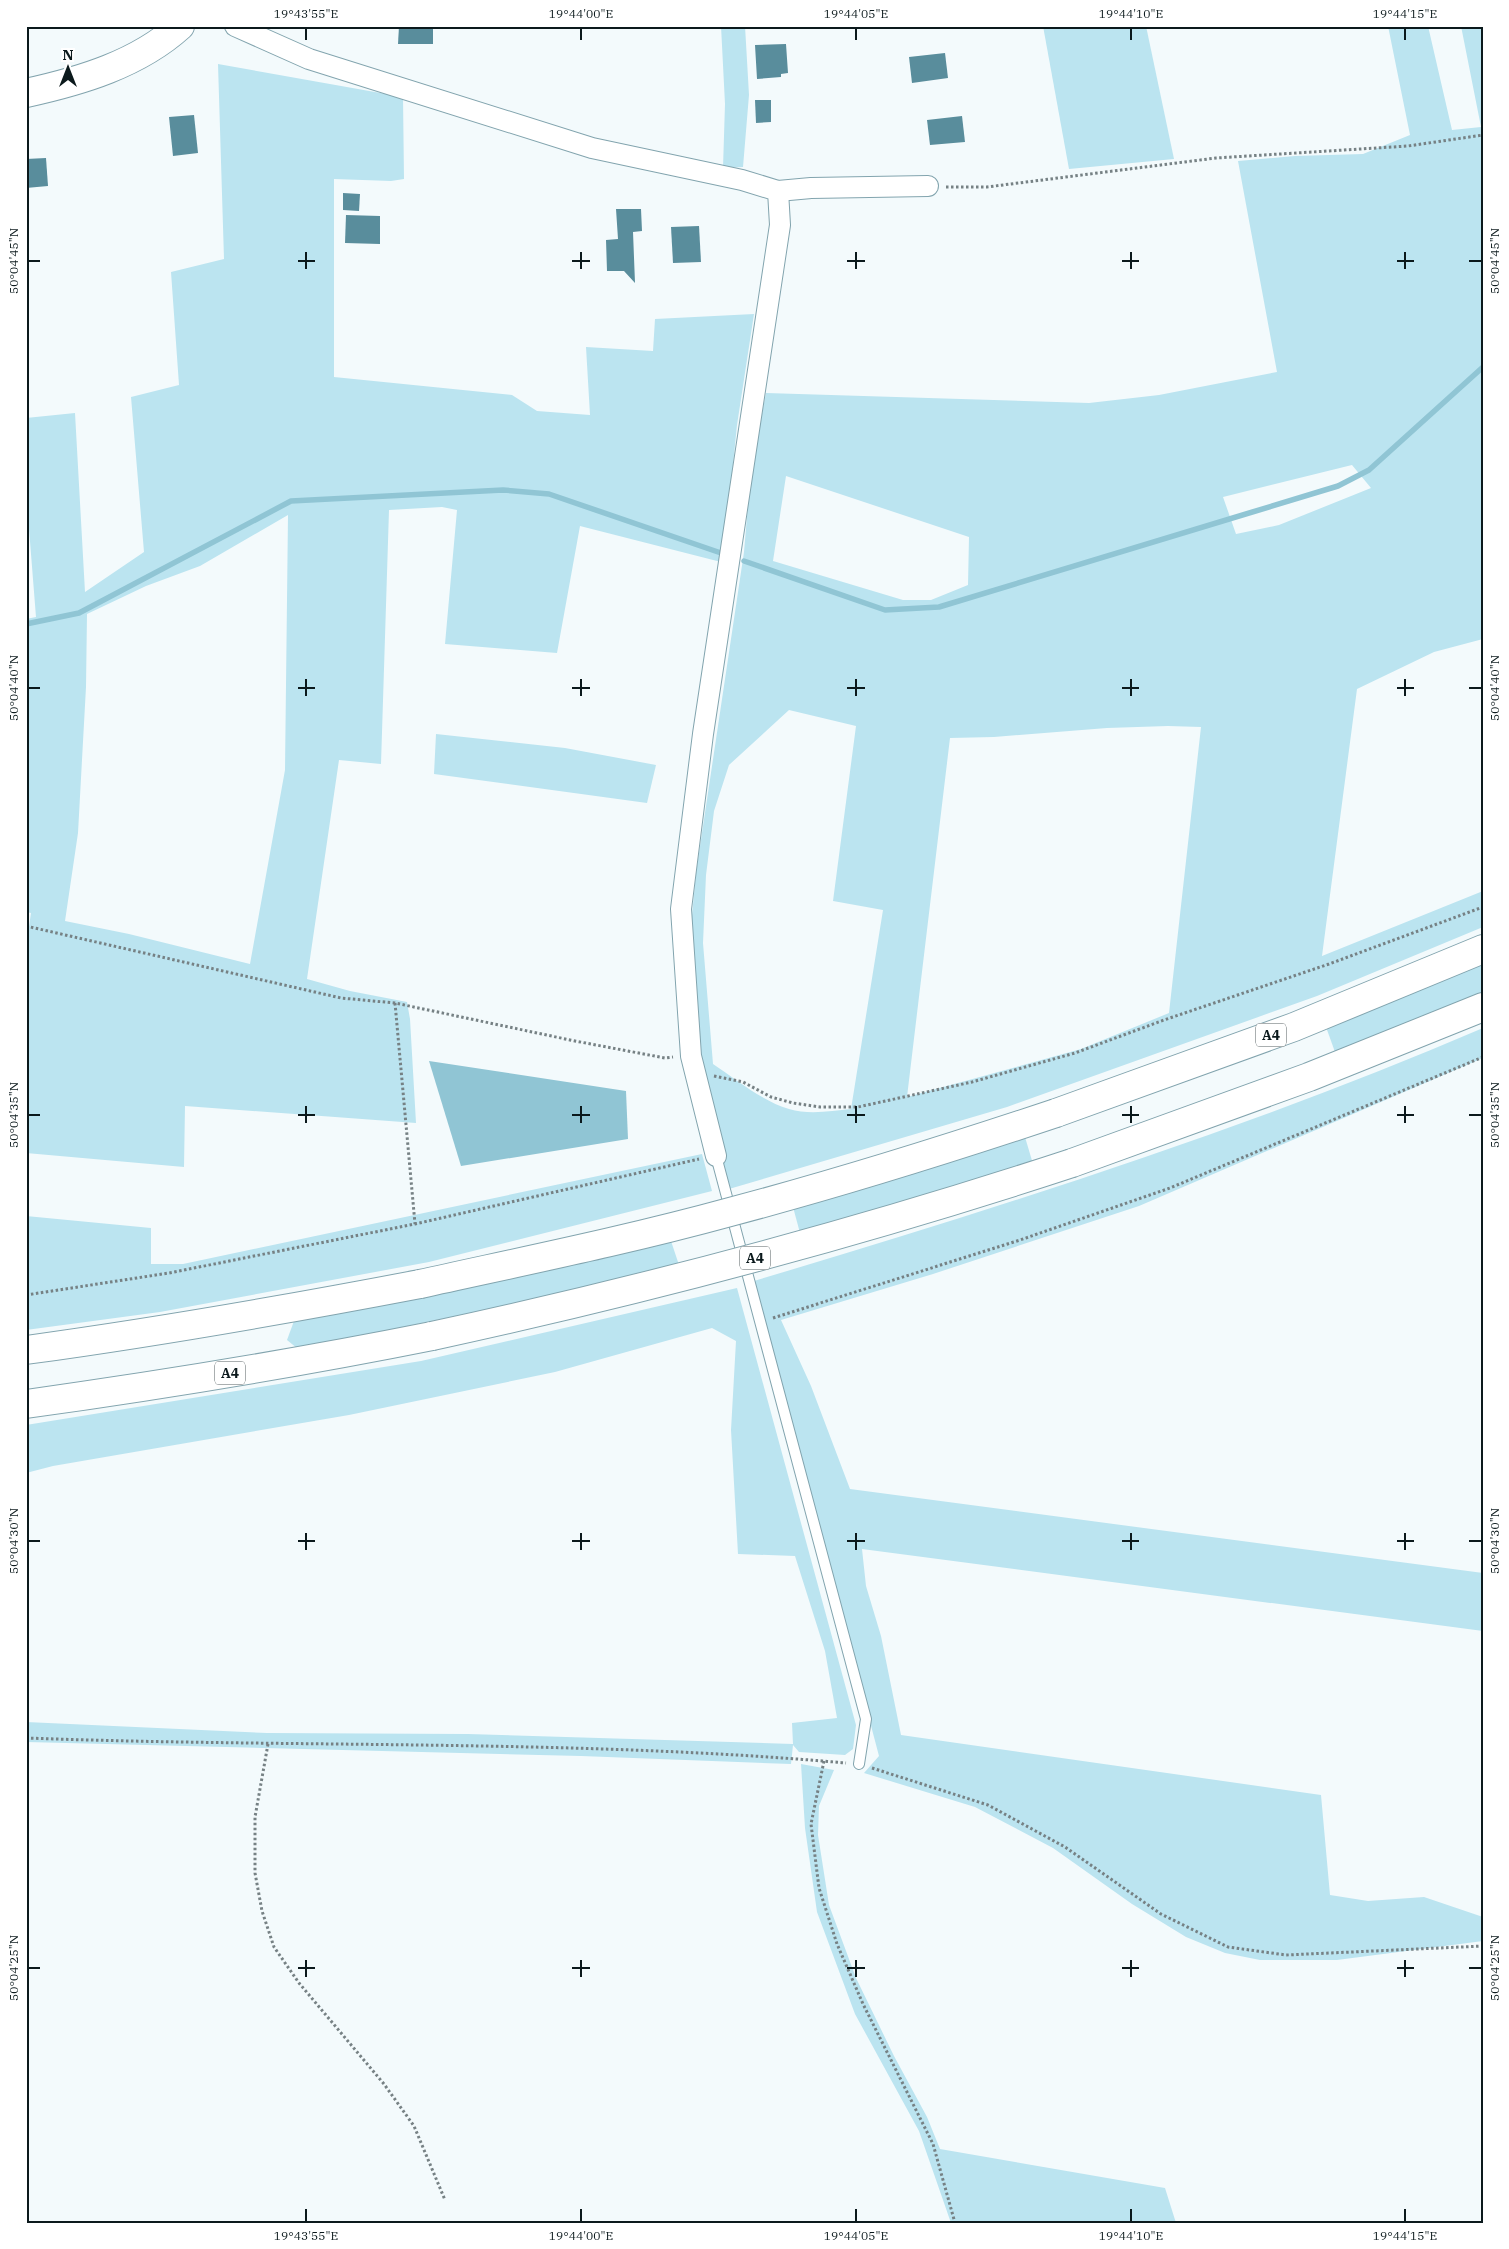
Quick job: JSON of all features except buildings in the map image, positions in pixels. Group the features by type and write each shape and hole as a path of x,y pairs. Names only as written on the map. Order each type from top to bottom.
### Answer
{"main road":[{"path":"26,93 107,70 163,42 180,26"},
{"name":"A4","path":"26,1350 209,1322 420,1284 643,1234 729,1212 886,1167 1056,1113 1294,1027 1483,949"},
{"name":"A4","path":"26,1404 134,1389 324,1357 432,1336 585,1302 827,1239 940,1206 1072,1163 1309,1077 1483,1007"}],"street":[{"path":"234,26 309,59 592,148 742,180 778,191 811,188 928,186"},
{"path":"716,1156 691,1056 681,908 703,734 780,225 778,191"}],"lane":[{"path":"716,1156 866,1720 859,1764"}],"path":[{"path":"928,186 987,187 1216,158 1391,147 1483,135"},
{"path":"696,1077 718,1076 743,1082 771,1097 793,1103 820,1107 867,1105 972,1082 1075,1053 1164,1020 1329,964 1483,907"},
{"path":"26,926 341,998 395,1003 665,1058 691,1056"},
{"path":"395,1003 415,1224"},
{"path":"761,1322 1020,1240 1170,1188 1483,1057"},
{"path":"26,1295 169,1273 415,1224 716,1156"},
{"path":"26,1738 614,1749 794,1757 859,1764 988,1805 1065,1847 1161,1914 1228,1947 1286,1955 1483,1946"},
{"path":"268,1744 255,1817 255,1872 262,1911 274,1947 299,1983 384,2084 414,2126 445,2200"},
{"path":"824,1761 812,1824 819,1888 837,1944 864,2004 933,2144 955,2223"}],"shaded area":[{"path":"721,26 745,26 749,95 743,167 723,168 725,104"},
{"path":"1043,26 1146,26 1174,159 1069,169"},
{"path":"1388,26 1428,26 1452,130 1481,127 1461,26 1483,26 1483,639 1434,652 1357,689 1322,956 1483,891 1483,927 1317,996 1007,1107 729,1189 702,1076 691,926 696,873 744,552 751,470 766,393 1089,403 1159,395 1277,372 1238,161 1295,156 1363,154 1410,135","holes":["1352,465 1371,488 1279,525 1236,534 1223,497","786,476 969,537 968,585 931,600 903,600 773,561","789,710 856,726 833,901 883,910 851,1109 812,1112 789,1109 769,1101 713,1064 703,943 706,875 714,811 729,765","1201,727 1169,1013 1081,1049 907,1097 950,738 994,737 1107,728"]},
{"path":"218,64 403,97 404,179 391,181 334,179 334,377 512,395 537,411 590,415 586,347 653,351 655,319 754,314 737,425 727,524 721,562 580,526 557,653 445,644 457,510 442,507 389,510 381,764 339,760 307,979 350,991 407,1002 410,1019 416,1123 185,1106 184,1167 26,1153 26,947 31,913 26,912 26,619 36,617 26,491 26,418 75,413 85,592 144,552 131,397 179,385 171,272 224,259","holes":["288,515 285,770 250,964 129,934 65,921 78,833 86,687 87,614 146,586 200,566"]},
{"path":"436,734 565,748 656,765 647,803 434,774"},
{"path":"1483,962 1483,992 1335,1052 1326,1027"},
{"path":"1483,1028 1483,1058 1139,1206 933,1274 781,1320 811,1386 850,1489 1483,1573 1483,1631 862,1549 866,1586 881,1636 901,1735 1321,1795 1330,1895 1368,1901 1424,1897 1483,1917 1483,1941 1337,1960 1260,1960 1225,1953 1186,1937 1132,1904 1053,1848 975,1807 864,1773 879,1756 754,1281 938,1225 1122,1165 1304,1100"},
{"path":"429,1061 626,1091 628,1139 461,1166"},
{"path":"1025,1137 1033,1164 800,1233 793,1207"},
{"path":"702,1154 712,1191 429,1262 160,1312 26,1330 26,1216 151,1228 151,1264 183,1264"},
{"path":"670,1238 679,1265 494,1308 298,1349 287,1340 294,1321"},
{"path":"737,1288 856,1725 853,1749 845,1755 799,1752 793,1745 791,1764 581,1756 26,1742 26,1722 267,1733 468,1734 793,1744 792,1723 837,1718 825,1651 795,1556 738,1554 731,1430 736,1341 712,1328 555,1372 349,1415 53,1466 26,1473 26,1425 421,1361"},
{"path":"801,1764 834,1770 819,1806 818,1835 829,1905 856,1978 894,2056 927,2117 940,2149 1165,2188 1176,2223 951,2223 919,2131 855,2014 817,1912 805,1828"}],"waterway":[{"path":"744,561 885,610 939,607 1338,486 1369,470 1483,367"},
{"path":"26,624 79,613 291,501 503,490 549,494 721,553"}]}
